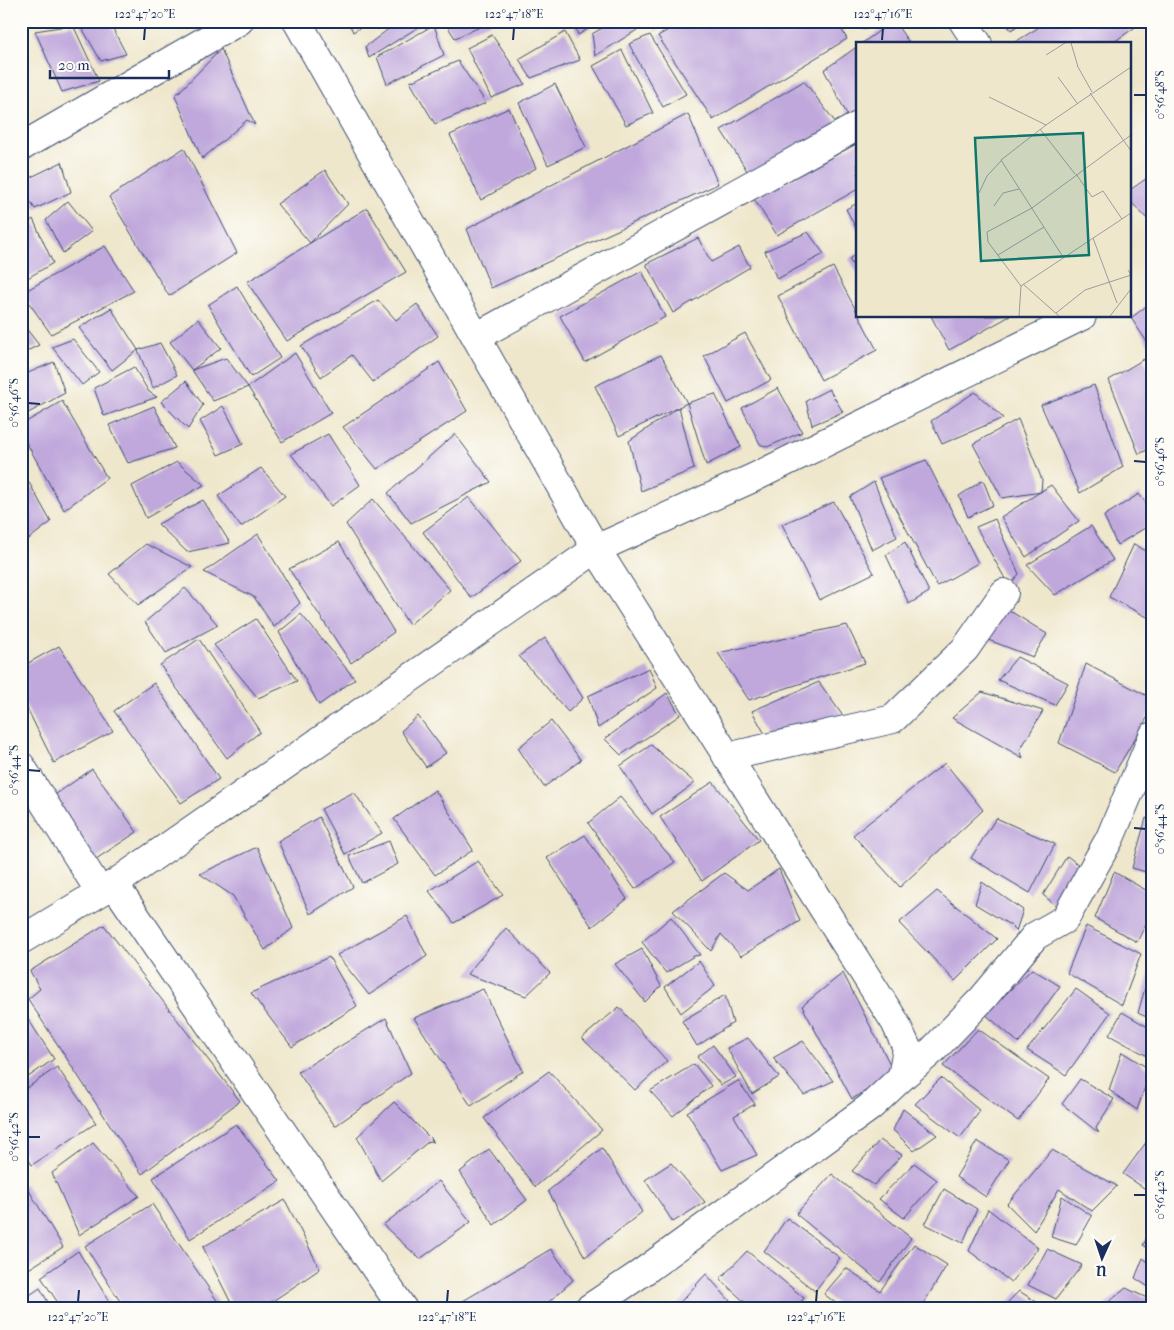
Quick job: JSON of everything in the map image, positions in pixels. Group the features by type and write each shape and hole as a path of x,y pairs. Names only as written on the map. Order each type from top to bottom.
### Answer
{"street":[{"path":"21,148 239,21"},
{"path":"297,21 596,549 895,1022 906,1048 902,1077"},
{"path":"963,21 977,42"},
{"path":"476,337 856,127"},
{"path":"21,940 107,888 596,549 753,478 1078,318"},
{"path":"726,757 893,719 965,649 1004,592"},
{"path":"588,1309 640,1274 870,1107 933,1050 983,998 1035,936 1065,919 1110,838 1153,736"},
{"path":"21,766 402,1309"}],"building":[{"path":"78,21 109,21 126,54 101,61"},
{"path":"348,21 371,21 353,32"},
{"path":"399,21 428,21 369,58 365,47"},
{"path":"444,21 494,21 455,38"},
{"path":"573,21 601,21 578,35"},
{"path":"614,21 629,21 637,30 595,56 592,34"},
{"path":"650,21 669,21 656,31"},
{"path":"683,21 837,21 847,39 713,120 658,36"},
{"path":"857,21 878,21 863,30"},
{"path":"893,21 909,42 864,42"},
{"path":"1005,21 1025,21 1011,30"},
{"path":"1049,21 1144,21 1114,42 1015,42"},
{"path":"73,25 99,81 62,92 35,31"},
{"path":"434,25 444,55 387,84 377,57"},
{"path":"565,32 580,60 531,78 519,59"},
{"path":"492,35 525,84 491,98 467,48"},
{"path":"650,35 686,94 663,107 629,44"},
{"path":"856,47 856,117 850,120 824,70"},
{"path":"221,49 255,125 247,120 202,159 175,96"},
{"path":"622,50 653,113 626,125 593,66"},
{"path":"458,61 486,103 435,124 410,82"},
{"path":"804,81 839,127 751,177 721,130"},
{"path":"555,84 586,147 548,165 519,103"},
{"path":"509,108 536,168 481,200 450,135"},
{"path":"688,114 718,184 491,288 467,229"},
{"path":"856,144 856,190 777,235 754,199"},
{"path":"184,148 237,253 169,296 109,197"},
{"path":"62,162 71,192 35,209 21,187 21,182"},
{"path":"325,170 348,204 310,243 277,204"},
{"path":"1153,174 1153,225 1132,203 1132,189"},
{"path":"68,201 92,231 63,253 46,220"},
{"path":"856,204 856,228 846,209"},
{"path":"367,208 406,272 287,341 247,282"},
{"path":"33,219 53,263 21,282 21,228"},
{"path":"808,232 824,254 777,279 765,251"},
{"path":"698,238 711,262 739,247 750,267 673,313 646,264"},
{"path":"105,246 134,291 51,334 22,293"},
{"path":"856,254 856,271 849,259"},
{"path":"833,267 856,310 856,318 860,318 877,350 821,380 778,296"},
{"path":"642,271 665,317 585,362 560,316"},
{"path":"237,286 280,358 251,377 208,305"},
{"path":"378,300 396,320 417,304 438,336 373,382 352,355 321,377 301,346"},
{"path":"1153,301 1153,351 1131,318"},
{"path":"111,308 138,350 112,370 79,328"},
{"path":"932,318 1006,318 949,350"},
{"path":"198,319 221,348 192,370 170,342"},
{"path":"21,322 39,345 21,354"},
{"path":"745,333 771,380 728,403 704,356"},
{"path":"73,339 99,372 82,385 52,347"},
{"path":"160,343 177,375 153,388 138,350"},
{"path":"295,353 331,413 282,442 248,387"},
{"path":"661,355 687,403 619,436 595,386"},
{"path":"226,358 248,387 213,401 192,370"},
{"path":"1144,359 1153,380 1153,447 1139,454 1109,380"},
{"path":"54,362 65,393 21,417 21,376"},
{"path":"439,362 467,411 377,469 343,427"},
{"path":"134,367 149,392 157,397 104,416 94,388"},
{"path":"186,381 203,405 188,429 161,402"},
{"path":"1094,385 1123,467 1080,493 1041,405"},
{"path":"778,388 802,432 767,447 760,444 742,408"},
{"path":"829,389 843,412 812,425 806,401"},
{"path":"975,392 1003,418 942,444 931,421"},
{"path":"715,394 741,447 706,465 687,403"},
{"path":"62,401 107,478 64,510 21,433 21,425"},
{"path":"154,406 175,448 128,463 109,425"},
{"path":"223,406 243,444 218,455 200,421"},
{"path":"679,407 694,469 641,491 629,441"},
{"path":"1018,419 1042,480 1041,492 1002,498 973,444"},
{"path":"328,434 360,485 331,506 291,454"},
{"path":"455,434 491,482 411,523 388,493"},
{"path":"926,460 978,563 937,586 879,478"},
{"path":"177,462 204,485 146,518 132,486"},
{"path":"21,468 51,522 21,545"},
{"path":"261,468 285,496 241,527 218,496"},
{"path":"983,480 993,505 968,517 959,496"},
{"path":"874,482 897,537 872,550 850,497"},
{"path":"1051,485 1079,521 1026,557 1001,517"},
{"path":"1139,494 1153,512 1153,523 1117,545 1104,516"},
{"path":"469,497 521,561 471,598 423,532"},
{"path":"373,499 450,590 409,625 346,524"},
{"path":"203,500 230,543 187,552 158,524"},
{"path":"834,502 874,573 819,600 782,524"},
{"path":"995,519 1019,574 1004,593 1007,582 976,527"},
{"path":"1091,526 1113,560 1055,595 1027,565"},
{"path":"258,534 300,603 274,627 254,597 204,572"},
{"path":"339,542 394,632 351,663 289,569"},
{"path":"905,542 929,592 909,604 886,555"},
{"path":"146,544 192,567 138,605 109,574"},
{"path":"1134,544 1153,555 1153,620 1109,597"},
{"path":"185,588 218,625 166,653 145,622"},
{"path":"1002,606 1047,634 1033,657 983,638"},
{"path":"301,614 355,679 319,705 279,632"},
{"path":"256,619 297,681 258,698 214,645"},
{"path":"847,625 865,663 749,700 718,653"},
{"path":"545,638 583,698 568,712 519,656"},
{"path":"199,639 260,732 227,758 160,665"},
{"path":"59,646 113,731 54,763 21,696 21,667"},
{"path":"1017,657 1068,683 1055,705 998,680"},
{"path":"1086,664 1153,699 1153,708 1115,772 1059,743"},
{"path":"649,668 657,688 598,728 588,696"},
{"path":"819,682 845,719 770,743 752,711"},
{"path":"154,683 219,779 181,803 114,711"},
{"path":"982,692 1043,711 1020,750 1023,758 952,718"},
{"path":"667,693 680,715 621,755 605,739"},
{"path":"418,716 446,753 426,767 401,731"},
{"path":"551,721 581,760 544,787 518,748"},
{"path":"651,745 695,783 652,814 620,766"},
{"path":"945,763 983,810 900,887 853,835"},
{"path":"92,769 137,832 93,861 49,799"},
{"path":"713,782 759,840 702,881 660,817"},
{"path":"21,788 33,806 21,813"},
{"path":"435,790 473,850 435,875 394,819"},
{"path":"354,792 382,833 345,854 321,809"},
{"path":"620,797 675,862 635,889 588,823"},
{"path":"319,817 353,887 310,914 278,841"},
{"path":"996,818 1055,844 1030,893 971,858"},
{"path":"1146,818 1153,820 1153,874 1132,868"},
{"path":"585,835 627,899 592,927 547,858"},
{"path":"389,841 398,864 362,883 349,856"},
{"path":"257,847 293,928 265,950 233,896 200,874"},
{"path":"1067,856 1087,871 1064,912 1043,895"},
{"path":"478,861 503,895 454,923 429,891"},
{"path":"779,869 800,921 741,956 721,934 711,951 673,911 724,873 748,890"},
{"path":"1114,872 1153,894 1153,910 1137,942 1095,918"},
{"path":"982,882 1023,910 1016,931 1010,925 975,904"},
{"path":"937,891 997,939 955,981 899,923"},
{"path":"407,916 427,956 369,995 337,955"},
{"path":"671,917 700,955 694,956 666,973 642,942"},
{"path":"104,925 240,1101 142,1174 28,999 40,989 30,971"},
{"path":"1086,926 1141,954 1122,1005 1067,973"},
{"path":"506,928 550,973 526,996 467,974"},
{"path":"642,949 661,986 645,1002 615,964"},
{"path":"329,957 357,1006 292,1047 251,993"},
{"path":"1153,960 1153,1020 1138,1013"},
{"path":"699,961 715,986 681,1013 665,987"},
{"path":"1032,969 1060,986 1019,1043 985,1014"},
{"path":"843,973 895,1074 852,1099 802,1006"},
{"path":"483,989 523,1071 471,1106 414,1018"},
{"path":"1076,989 1110,1013 1066,1075 1027,1050"},
{"path":"725,995 733,1023 697,1046 682,1021"},
{"path":"619,1007 667,1061 635,1090 582,1038"},
{"path":"21,1008 54,1059 21,1082"},
{"path":"1122,1012 1153,1030 1153,1059 1109,1035"},
{"path":"386,1018 411,1073 335,1126 298,1072"},
{"path":"978,1029 1049,1079 1018,1121 943,1066"},
{"path":"748,1038 779,1077 752,1094 727,1048"},
{"path":"803,1041 833,1081 804,1095 773,1058"},
{"path":"713,1045 736,1077 721,1085 697,1057"},
{"path":"1122,1052 1151,1070 1137,1110 1109,1090"},
{"path":"694,1064 711,1086 673,1116 650,1091"},
{"path":"57,1067 96,1123 32,1165 21,1148 21,1092"},
{"path":"549,1071 602,1130 535,1187 484,1118"},
{"path":"941,1078 980,1111 960,1138 915,1104"},
{"path":"1080,1079 1114,1099 1096,1128 1099,1133 1062,1104"},
{"path":"738,1081 755,1104 734,1116 757,1155 722,1170 687,1112"},
{"path":"394,1102 434,1142 429,1141 381,1181 357,1137"},
{"path":"903,1109 937,1135 914,1151 893,1130"},
{"path":"236,1124 280,1181 190,1239 153,1178"},
{"path":"1153,1133 1153,1194 1123,1174"},
{"path":"880,1140 902,1155 874,1185 852,1171"},
{"path":"977,1141 1009,1160 986,1197 956,1177"},
{"path":"93,1143 139,1196 79,1235 52,1173"},
{"path":"602,1148 642,1212 585,1257 548,1191"},
{"path":"489,1149 527,1200 494,1225 460,1172"},
{"path":"1052,1150 1117,1186 1092,1211 1059,1189 1034,1231 1007,1204"},
{"path":"671,1163 705,1202 673,1222 645,1180"},
{"path":"914,1163 937,1180 904,1218 879,1199"},
{"path":"832,1174 911,1238 880,1282 796,1214"},
{"path":"439,1181 471,1222 420,1259 383,1225"},
{"path":"25,1184 63,1247 21,1274 21,1187"},
{"path":"944,1189 977,1209 963,1243 925,1224"},
{"path":"1062,1196 1092,1216 1076,1245 1051,1237"},
{"path":"285,1200 320,1269 261,1309 234,1309 203,1247"},
{"path":"152,1204 218,1302 208,1309 125,1309 85,1246"},
{"path":"988,1209 1038,1248 1011,1282 969,1251"},
{"path":"787,1218 840,1258 815,1291 764,1251"},
{"path":"1151,1231 1153,1232 1153,1251 1143,1245"},
{"path":"914,1244 947,1265 920,1309 843,1309 824,1294 846,1268 880,1291"},
{"path":"551,1249 573,1280 541,1309 469,1309 463,1301"},
{"path":"1047,1249 1082,1265 1056,1299 1028,1285"},
{"path":"78,1251 114,1309 62,1309 41,1277"},
{"path":"747,1251 804,1298 795,1309 752,1309 720,1279"},
{"path":"1143,1258 1153,1266 1153,1290 1135,1278"},
{"path":"706,1274 737,1309 674,1309"},
{"path":"40,1288 52,1309 21,1309 21,1301"},
{"path":"1126,1288 1153,1301 1153,1309 1111,1309 1105,1305"},
{"path":"1019,1291 1043,1306 1042,1309 1001,1309"}]}
